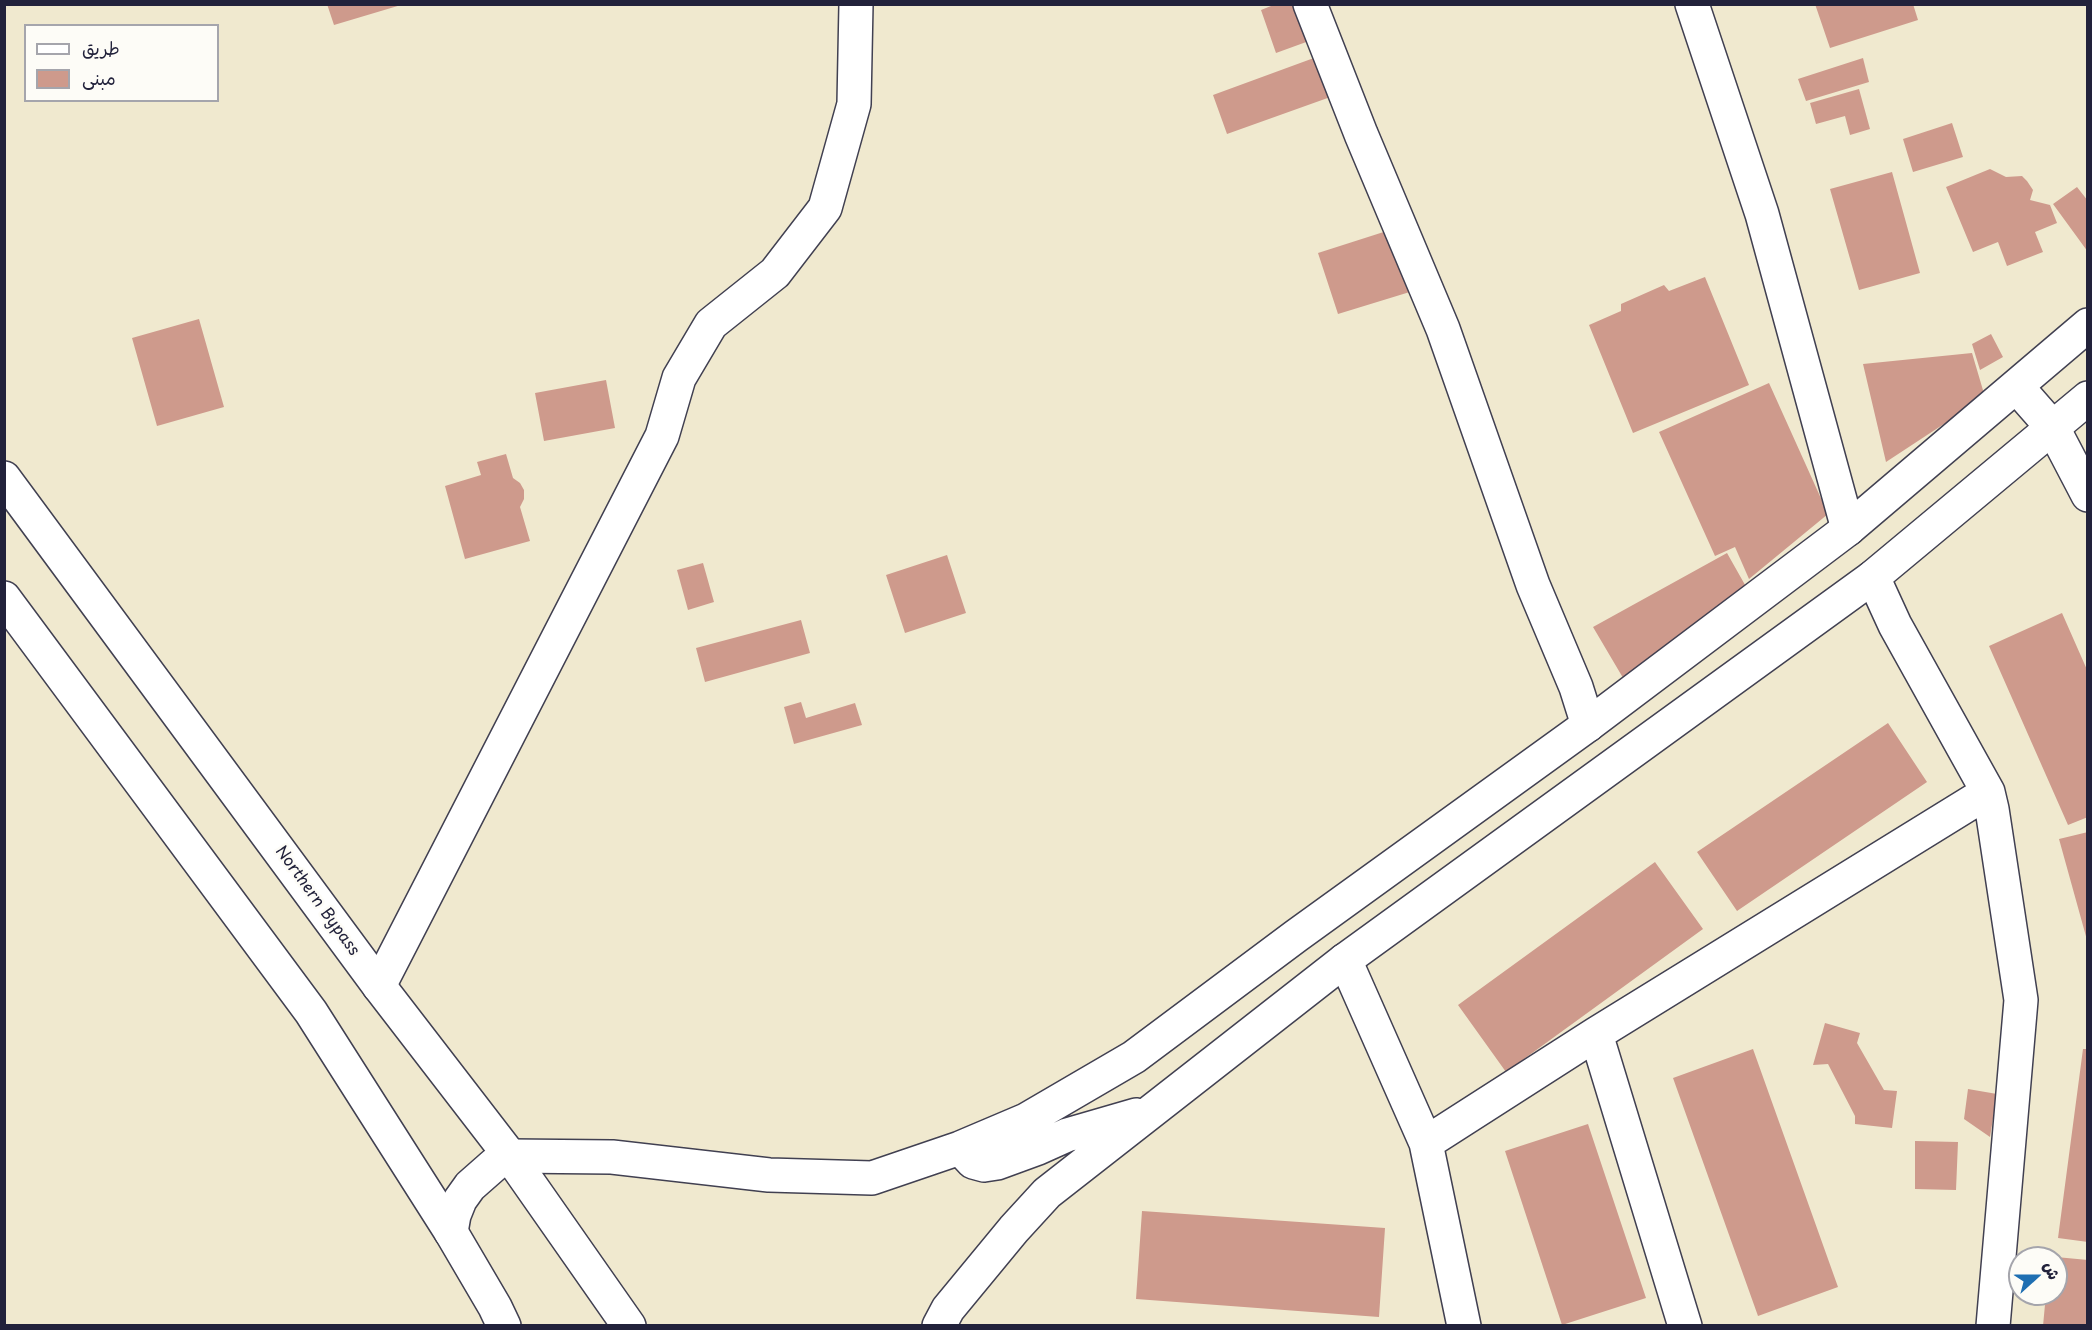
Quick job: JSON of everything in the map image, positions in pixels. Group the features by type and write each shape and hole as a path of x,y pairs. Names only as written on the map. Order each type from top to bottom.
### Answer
{"main road":[{"path":"380,986 662,436 679,378 711,324 775,273 825,208 854,104 856,4"},
{"path":"1310,4 1361,134 1443,329 1533,585 1576,687 1588,725"},
{"path":"1692,4 1762,214 1848,529"},
{"path":"451,1232 460,1200 470,1186 495,1164 510,1156 612,1157 769,1175 872,1178 960,1148 1026,1120 1134,1058 1296,936 1588,725 1848,529 2088,325"},
{"path":"2017,387 2053,428 2088,495"},
{"path":"939,1326 948,1309 1047,1193 1345,960 1873,577 2088,398"},
{"name":"Northern Bypass","path":"4,478 380,986 510,1156 629,1326"},
{"path":"1873,577 1895,625 1989,792 2021,1000 1993,1326"},
{"path":"4,598 311,1012 451,1232 499,1319"},
{"path":"1426,1143 1596,1034 1989,792"},
{"path":"1345,960 1426,1143 1464,1326"},
{"path":"1596,1034 1685,1326"},
{"path":"960,1148 974,1162 984,1165 997,1163 1067,1135 1154,1109"}],"building":[{"path":"327,4 401,4 401,5 334,25"},
{"path":"1276,4 1308,4 1320,37 1276,53 1261,10"},
{"path":"1815,4 1913,4 1918,20 1830,48"},
{"path":"1322,55 1336,95 1227,134 1213,95"},
{"path":"1863,58 1869,82 1806,101 1798,79"},
{"path":"1859,89 1870,129 1850,135 1845,116 1816,124 1810,103"},
{"path":"1952,123 1963,157 1913,172 1903,139"},
{"path":"1990,169 2006,177 2022,176 2033,190 2030,200 2050,205 2057,223 2035,232 2043,252 2007,266 1998,242 1973,252 1946,187"},
{"path":"1892,172 1920,273 1859,290 1830,189"},
{"path":"2077,187 2088,201 2088,252 2053,204"},
{"path":"1393,229 1413,291 1338,314 1318,253"},
{"path":"1705,277 1749,385 1633,433 1589,325 1621,311 1621,304 1664,285 1669,291"},
{"path":"199,319 224,407 157,426 132,338"},
{"path":"1991,334 2003,357 1980,370 1972,344"},
{"path":"1972,353 1985,397 1886,462 1863,364"},
{"path":"606,380 615,428 544,441 535,393"},
{"path":"1769,383 1828,514 1749,579 1735,547 1715,556 1659,432"},
{"path":"506,454 513,478 524,490 524,499 520,507 530,541 465,559 445,486 481,475 477,462"},
{"path":"1727,553 1753,599 1629,688 1593,627"},
{"path":"947,555 966,613 905,633 886,575"},
{"path":"703,563 714,602 688,610 677,570"},
{"path":"2062,613 2088,672 2088,817 2068,825 1989,646"},
{"path":"801,620 810,653 705,682 696,648"},
{"path":"801,702 806,718 855,703 862,725 794,744 784,707"},
{"path":"1888,723 1927,782 1737,911 1697,852"},
{"path":"2088,832 2088,940 2087,940 2059,839"},
{"path":"1655,862 1703,929 1506,1072 1458,1005"},
{"path":"1825,1023 1860,1033 1857,1043 1884,1090 1897,1091 1892,1128 1855,1124 1855,1116 1828,1064 1813,1065"},
{"path":"1753,1049 1838,1287 1758,1316 1673,1078"},
{"path":"2083,1049 2088,1049 2088,1242 2058,1238"},
{"path":"1968,1089 1997,1094 1990,1137 1964,1119"},
{"path":"1588,1124 1646,1298 1562,1325 1505,1151"},
{"path":"1915,1141 1958,1142 1956,1190 1915,1189"},
{"path":"1142,1211 1385,1228 1379,1317 1136,1299"},
{"path":"2068,1258 2088,1260 2088,1326 2043,1326 2045,1306 2068,1306"}]}
